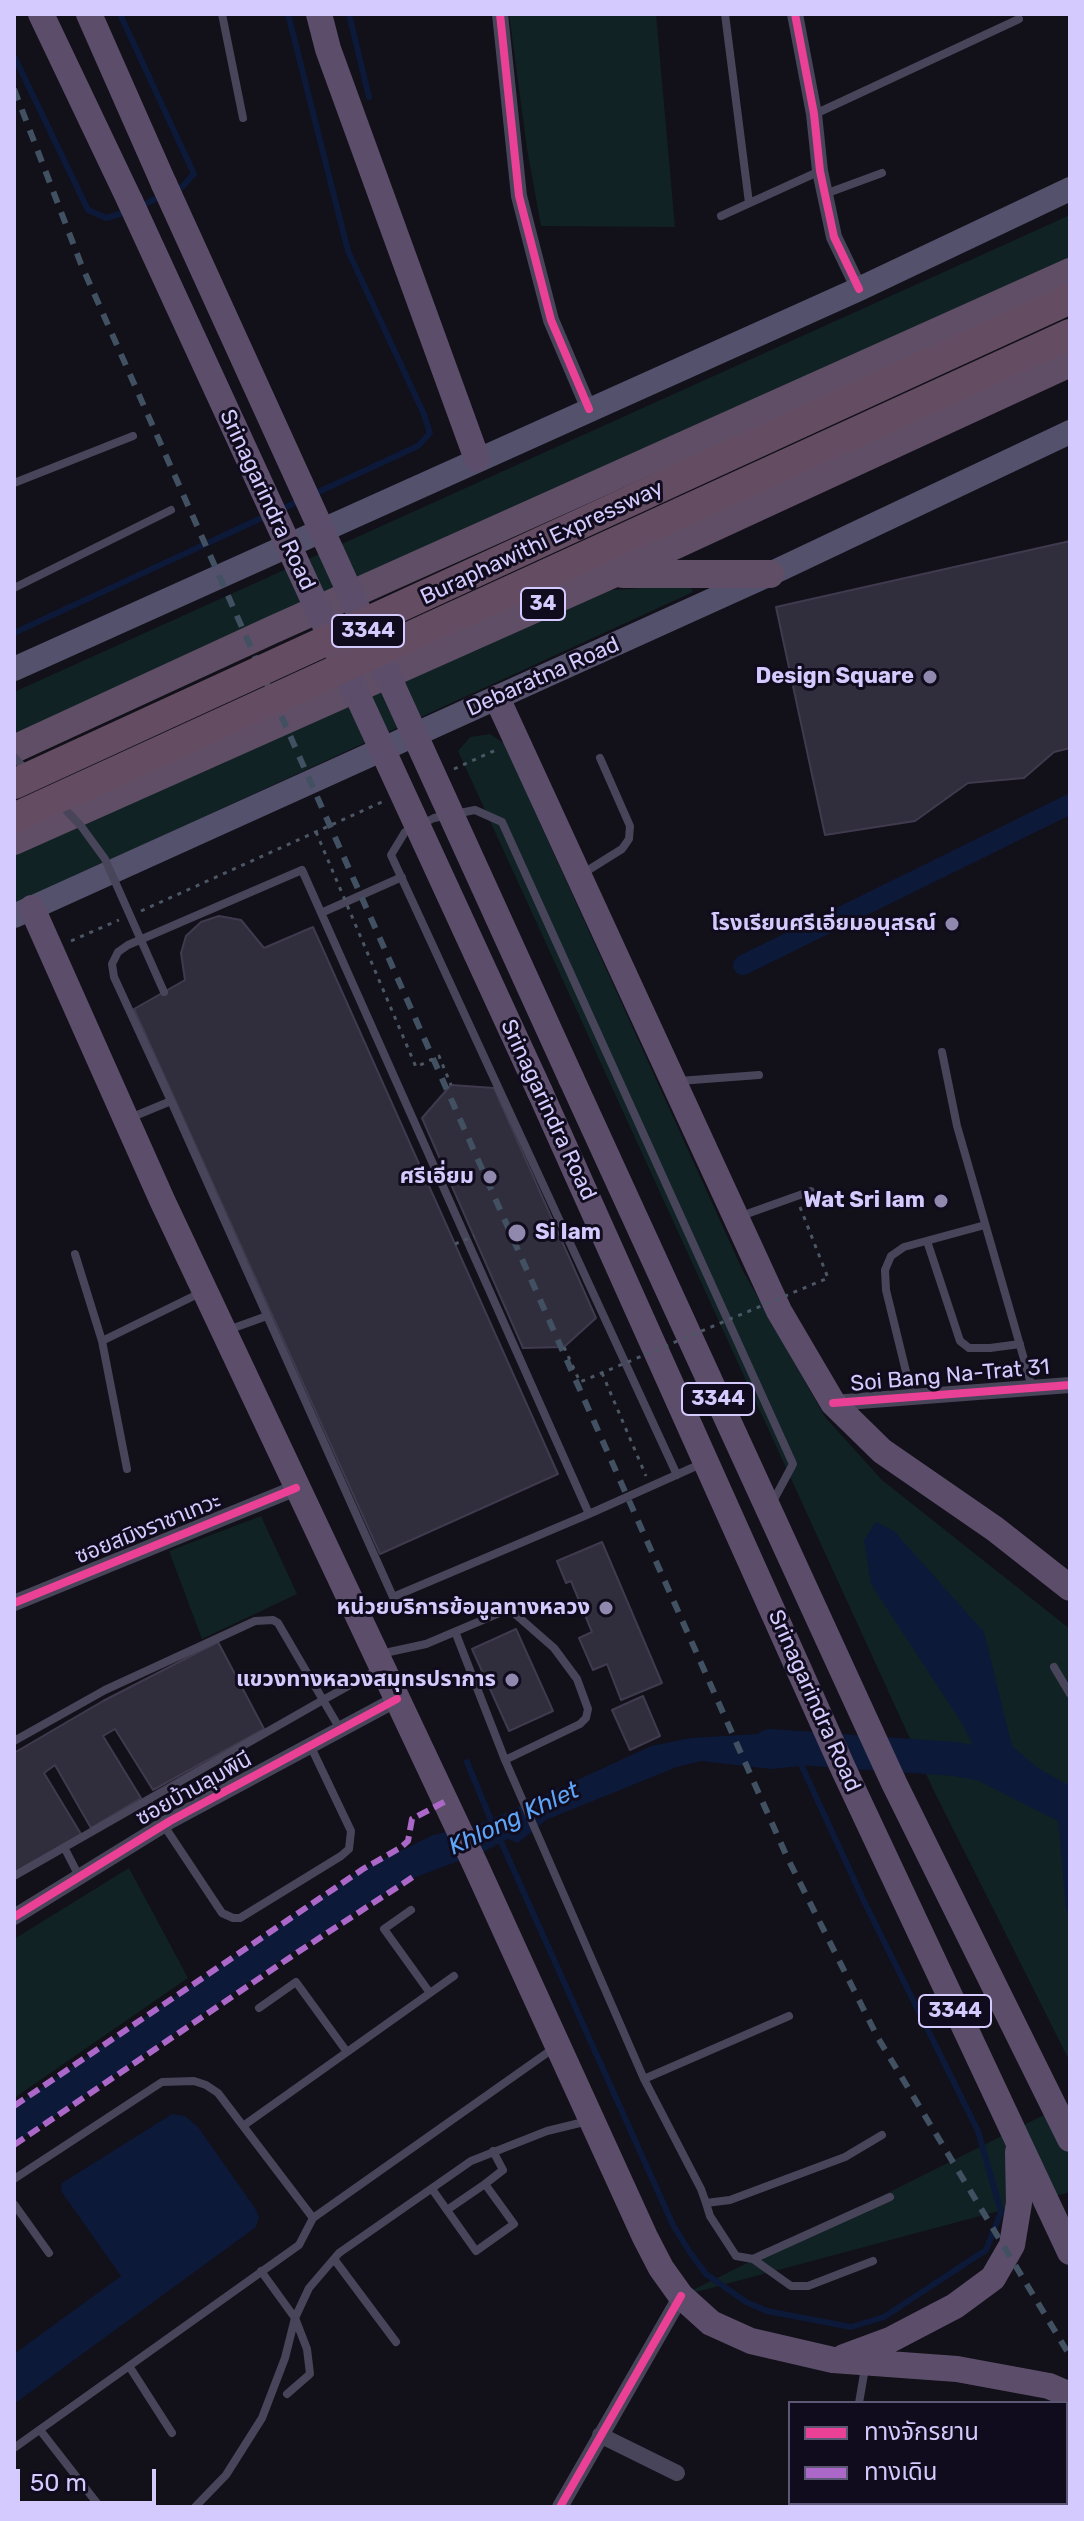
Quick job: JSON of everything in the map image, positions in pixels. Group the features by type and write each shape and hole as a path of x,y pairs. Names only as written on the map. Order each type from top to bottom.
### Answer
{"highway":[{"path":"14,749 1070,272"},
{"path":"21,776 1070,279"},
{"name":"Buraphawithi Expressway","path":"21,776 1070,299"},
{"name":"Buraphawithi Expressway","path":"14,818 1070,334"},
{"name":"34","path":"14,841 613,574 1070,363"},
{"path":"613,574 770,574"}],"main road":[{"name":"Srinagarindra Road","path":"41,14 540,1092 843,1768 1070,2252"},
{"name":"Srinagarindra Road","path":"89,14 864,1720 1070,2139"},
{"path":"319,14 343,91 477,459"},
{"path":"14,669 859,289 1070,189"},
{"name":"Debaratna Road","path":"23,912 770,574 1070,432"},
{"path":"497,698 779,1311 833,1403 882,1451 995,1529 1070,1588"},
{"path":"23,912 125,1120 453,1817 650,2247 681,2296 711,2323 751,2341 833,2360 957,2369 1049,2386 1070,2395"},
{"path":"833,2360 890,2340 955,2306 993,2278 1012,2245 1019,2203 1017,2144"}],"street":[{"path":"500,14 519,196 551,320 589,409"},
{"path":"795,14 814,114 820,171 834,237 859,289"},
{"name":"Soi Bang Na-Trat 31","path":"833,1403 1070,1385"},
{"name":"ซอยสมิงราชาเทวะ","path":"14,1603 296,1488"},
{"name":"ซอยบ้านลุมพินี","path":"14,1917 164,1824 397,1699"},
{"path":"560,2507 681,2296"},
{"path":"600,2435 677,2473"}],"lane":[{"path":"222,14 243,118"},
{"path":"725,14 749,203"},
{"path":"814,114 1019,19"},
{"path":"721,216 820,171"},
{"path":"825,194 882,173"},
{"path":"14,483 133,436"},
{"path":"14,588 171,510"},
{"path":"14,757 21,776"},
{"path":"579,876 622,849 629,839 630,826 600,758"},
{"path":"47,791 81,826 105,859 164,992"},
{"path":"677,1475 391,855 405,832 434,818 475,810 502,822 793,1464 769,1510"},
{"path":"589,1514 302,870 118,952 112,964 114,977 393,1597 589,1514 707,1461"},
{"path":"321,913 402,877"},
{"path":"942,1052 957,1126 1032,1387"},
{"path":"674,1082 759,1075"},
{"path":"125,1120 171,1101"},
{"path":"737,1218 811,1191"},
{"path":"912,1396 886,1290 885,1270 891,1256 904,1247 985,1225"},
{"path":"927,1241 960,1341 969,1348 1020,1344"},
{"path":"75,1254 102,1341 127,1469"},
{"path":"102,1341 205,1291"},
{"path":"224,1332 267,1316"},
{"path":"14,1876 323,1700 378,1662 456,1634 504,1611 514,1613 554,1648 577,1679 588,1709 586,1718 580,1724 505,1760"},
{"path":"14,1741 105,1690 255,1621 273,1620 278,1623 340,1729"},
{"path":"456,1634 505,1760 644,2079 701,2189 710,2216 736,2256 753,2259 791,2286 808,2286 873,2261"},
{"path":"1054,1667 1070,1694"},
{"path":"147,1800 222,1913 233,1918 248,1914 349,1849 351,1831 310,1745"},
{"path":"65,1849 80,1878"},
{"path":"411,1910 384,1929 430,1993"},
{"path":"243,2126 454,1976"},
{"path":"259,2008 296,1982 347,2052"},
{"path":"644,2079 789,2016"},
{"path":"14,2448 299,2245 313,2218 558,2045"},
{"path":"14,2179 162,2082 180,2080 206,2085 218,2093 313,2218"},
{"path":"195,2507 226,2475 262,2418 285,2358 295,2318 309,2288 339,2253 471,2161 547,2131 592,2120"},
{"path":"706,2203 730,2200 845,2157 882,2135"},
{"path":"447,2210 503,2170 493,2151"},
{"path":"432,2189 476,2251 514,2224 485,2184"},
{"path":"753,2259 890,2197"},
{"path":"14,2204 49,2253"},
{"path":"334,2259 396,2342"},
{"path":"261,2271 295,2318 307,2349 310,2374 287,2394"},
{"path":"859,2401 865,2363"},
{"path":"129,2366 172,2433"},
{"path":"40,2430 100,2507"}],"path":[{"path":"237,868 385,801"},
{"path":"316,832 416,1067 439,1056 451,1085"},
{"path":"564,1347 580,1382 828,1278 795,1197"},
{"path":"455,1244 474,1236"},
{"path":"602,1373 651,1487"}],"shaded area":[{"path":"509,14 656,14 675,227 541,226"},
{"path":"1070,215 1070,258 14,737 14,692"},
{"path":"690,585 693,592 14,904 14,848 596,591"},
{"path":"490,734 508,746 742,1269 825,1417 882,1480 1070,1629 1070,2062 933,1789 458,751 470,737"},
{"path":"261,1516 297,1594 202,1639 169,1551"},
{"path":"129,1868 188,1978 14,2098 14,1939"},
{"path":"1070,2102 1070,2192 681,2296"}],"water":[{"path":"876,1522 894,1531 984,1632 1012,1746 1038,1768 1070,1786 1070,1920 1066,1908 1058,1818 995,1787 961,1722 871,1584 864,1540"},
{"path":"809,1731 821,1764 771,1769 701,1761 677,1767 546,1820 518,1843 508,1839 416,1877 380,1896 285,1957 14,2144 14,2106 363,1869 433,1835 479,1824 501,1815 651,1746 691,1738"},
{"path":"172,2114 185,2116 198,2127 255,2208 259,2217 256,2227 14,2404 14,2354 121,2276 61,2191 62,2183"}],"building":[{"name":"Design Square","path":"1070,541 1070,748 1054,752 1024,778 968,783 915,821 825,835 776,607"},
{"path":"219,916 241,920 264,948 313,927 558,1474 380,1554 134,1009 185,980 181,953 186,936 201,922"},
{"name":"ศรีเอี่ยม","path":"451,1085 494,1088 596,1318 564,1347 523,1348 422,1118"},
{"name":"หน่วยบริการข้อมูลทางหลวง","path":"602,1542 662,1683 621,1700 607,1664 593,1670 579,1638 592,1632 571,1581 566,1583 557,1561"},
{"name":"แขวงทางหลวงสมุทรปราการ","path":"516,1629 553,1711 509,1731 472,1649"},
{"path":"218,1642 264,1729 153,1790 115,1729 103,1736 141,1798 91,1828 55,1765 44,1773 81,1834 14,1873 14,1753 103,1701"},
{"path":"643,1696 660,1736 630,1750 612,1710"}],"waterway":[{"path":"120,14 194,174 174,191"},
{"path":"288,14 348,251 430,433 418,446 314,494"},
{"path":"349,14 369,97"},
{"path":"14,56 88,210 106,218 127,212"},
{"path":"141,206 163,195"},
{"path":"278,511 301,500"},
{"path":"14,633 268,515"},
{"path":"743,965 1070,804"},
{"name":"Khlong Khlet","path":"770,1746 955,1759 983,1764 1070,1808"},
{"path":"498,1835 673,2225 689,2251 706,2274 746,2302 767,2311 851,2327 884,2317 986,2250 1001,2212 978,2131 863,1899 799,1760"},
{"path":"467,1762 493,1825"}],"railway":[{"path":"14,89 81,264 787,1857 878,2038 1070,2356"}],"marked path":[{"path":"14,2106 363,1869 400,1848 408,1841 412,1819 446,1801"},
{"path":"14,2145 416,1875"}],"cycle path":[{"path":"500,14 519,196 551,320 589,409"},
{"path":"795,14 814,114 820,171 834,237 859,289"},
{"path":"833,1403 1070,1385"},
{"path":"14,1603 296,1488"},
{"path":"14,1917 170,1821 397,1699"},
{"path":"560,2507 681,2296"}],"place":[{"name":"Design Square","path":"930,677"},
{"name":"โรงเรียนศรีเอี่ยมอนุสรณ์","path":"952,924"},
{"name":"ศรีเอี่ยม","path":"490,1177"},
{"name":"Wat Sri Iam","path":"941,1201"},
{"name":"Si Iam","path":"517,1233"},
{"name":"หน่วยบริการข้อมูลทางหลวง","path":"606,1608"},
{"name":"แขวงทางหลวงสมุทรปราการ","path":"512,1680"}]}
